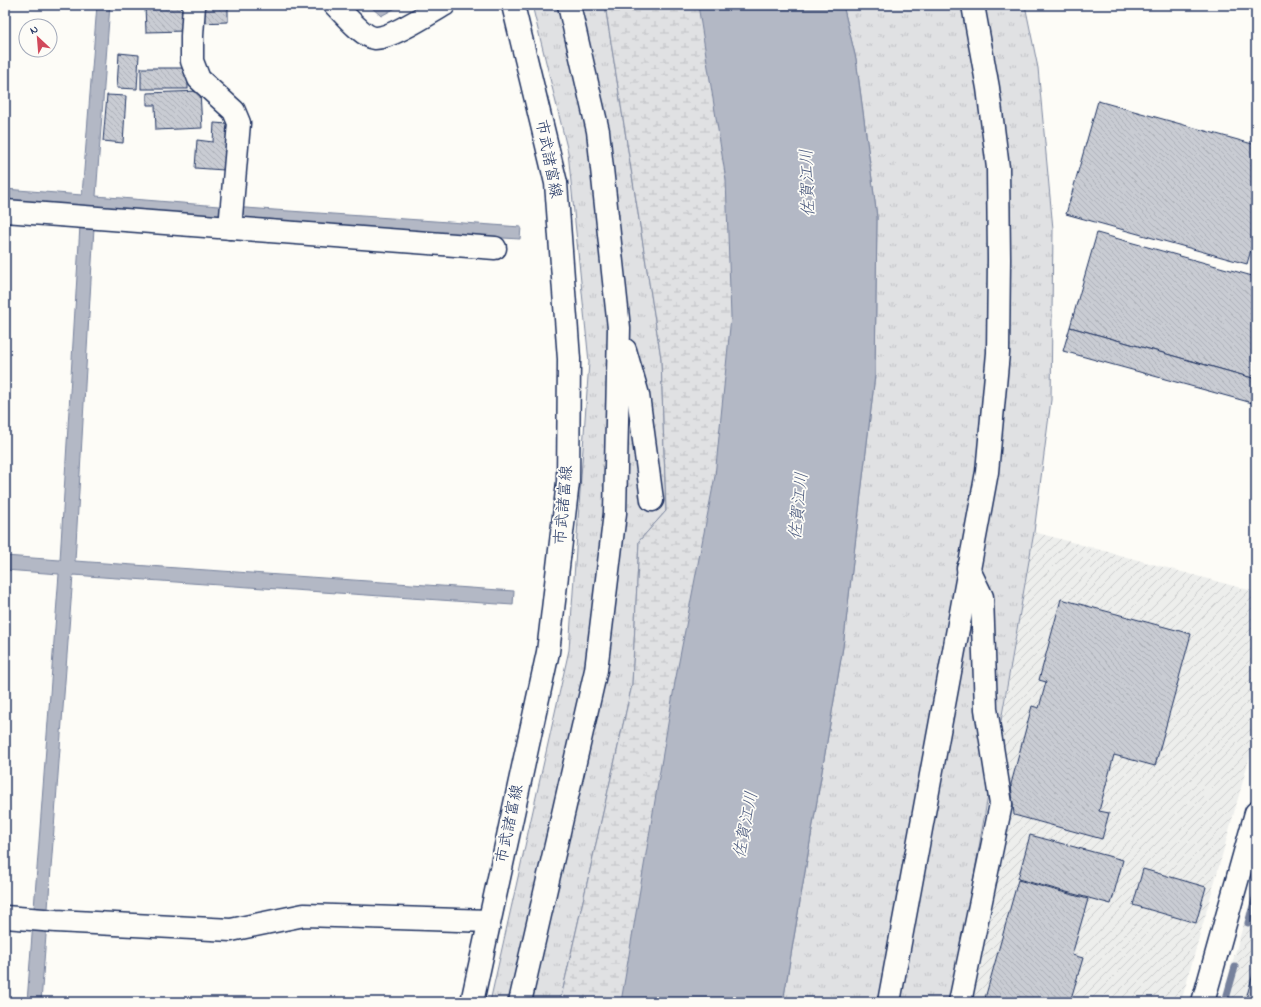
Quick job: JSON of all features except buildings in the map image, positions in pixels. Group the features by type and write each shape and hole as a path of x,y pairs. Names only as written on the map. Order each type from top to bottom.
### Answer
{"street":[{"path":"194,5 192,61 199,79 234,111 239,123 230,219"},
{"path":"335,5 364,32 374,38 387,36 444,5"},
{"name":"市武諸富線","path":"472,1002 548,652 568,482 569,359 556,183 513,5"},
{"path":"520,1002 596,670 615,513 619,328 598,130 569,5"},
{"path":"889,1002 986,472 998,353 998,168 988,88 973,5"},
{"path":"5,210 105,218 230,219 495,248"},
{"path":"619,328 638,395 652,500"},
{"path":"960,1002 1001,804 986,709 982,597 968,568"},
{"path":"1203,1002 1256,812"},
{"path":"15,918 231,930 304,915 489,921"}],"shaded area":[{"path":"1034,532 1256,592 1256,734 1181,1002 968,1002 999,739"},
{"path":"1256,881 1256,1002 1221,1002"}],"green space":[{"path":"532,5 605,5 661,358 666,511 639,541 632,685 560,1002 490,1002 569,650 589,362 568,152"},
{"path":"605,5 722,5 763,379 644,1002 560,1002 632,685 639,541 666,511 661,358"},
{"path":"843,5 1025,5 1038,68 1053,229 1051,400 1034,532 952,1002 783,1002 843,647 875,375 877,217 856,59"}],"water":[{"path":"97,5 110,5 96,196 521,227 520,239 230,222 95,210 75,561 514,591 513,605 73,575 41,1002 27,1002 59,574 5,570 5,556 60,560 81,209 5,204 5,189 82,195"},
{"path":"369,5 401,5 381,16"},
{"name":"佐賀江川","path":"698,5 843,5 856,59 877,217 875,375 843,647 783,1002 621,1002 675,682 715,476 731,317 726,180"}],"waterway":[{"path":"1248,923 1256,896"},
{"path":"1225,1002 1235,967"}]}
